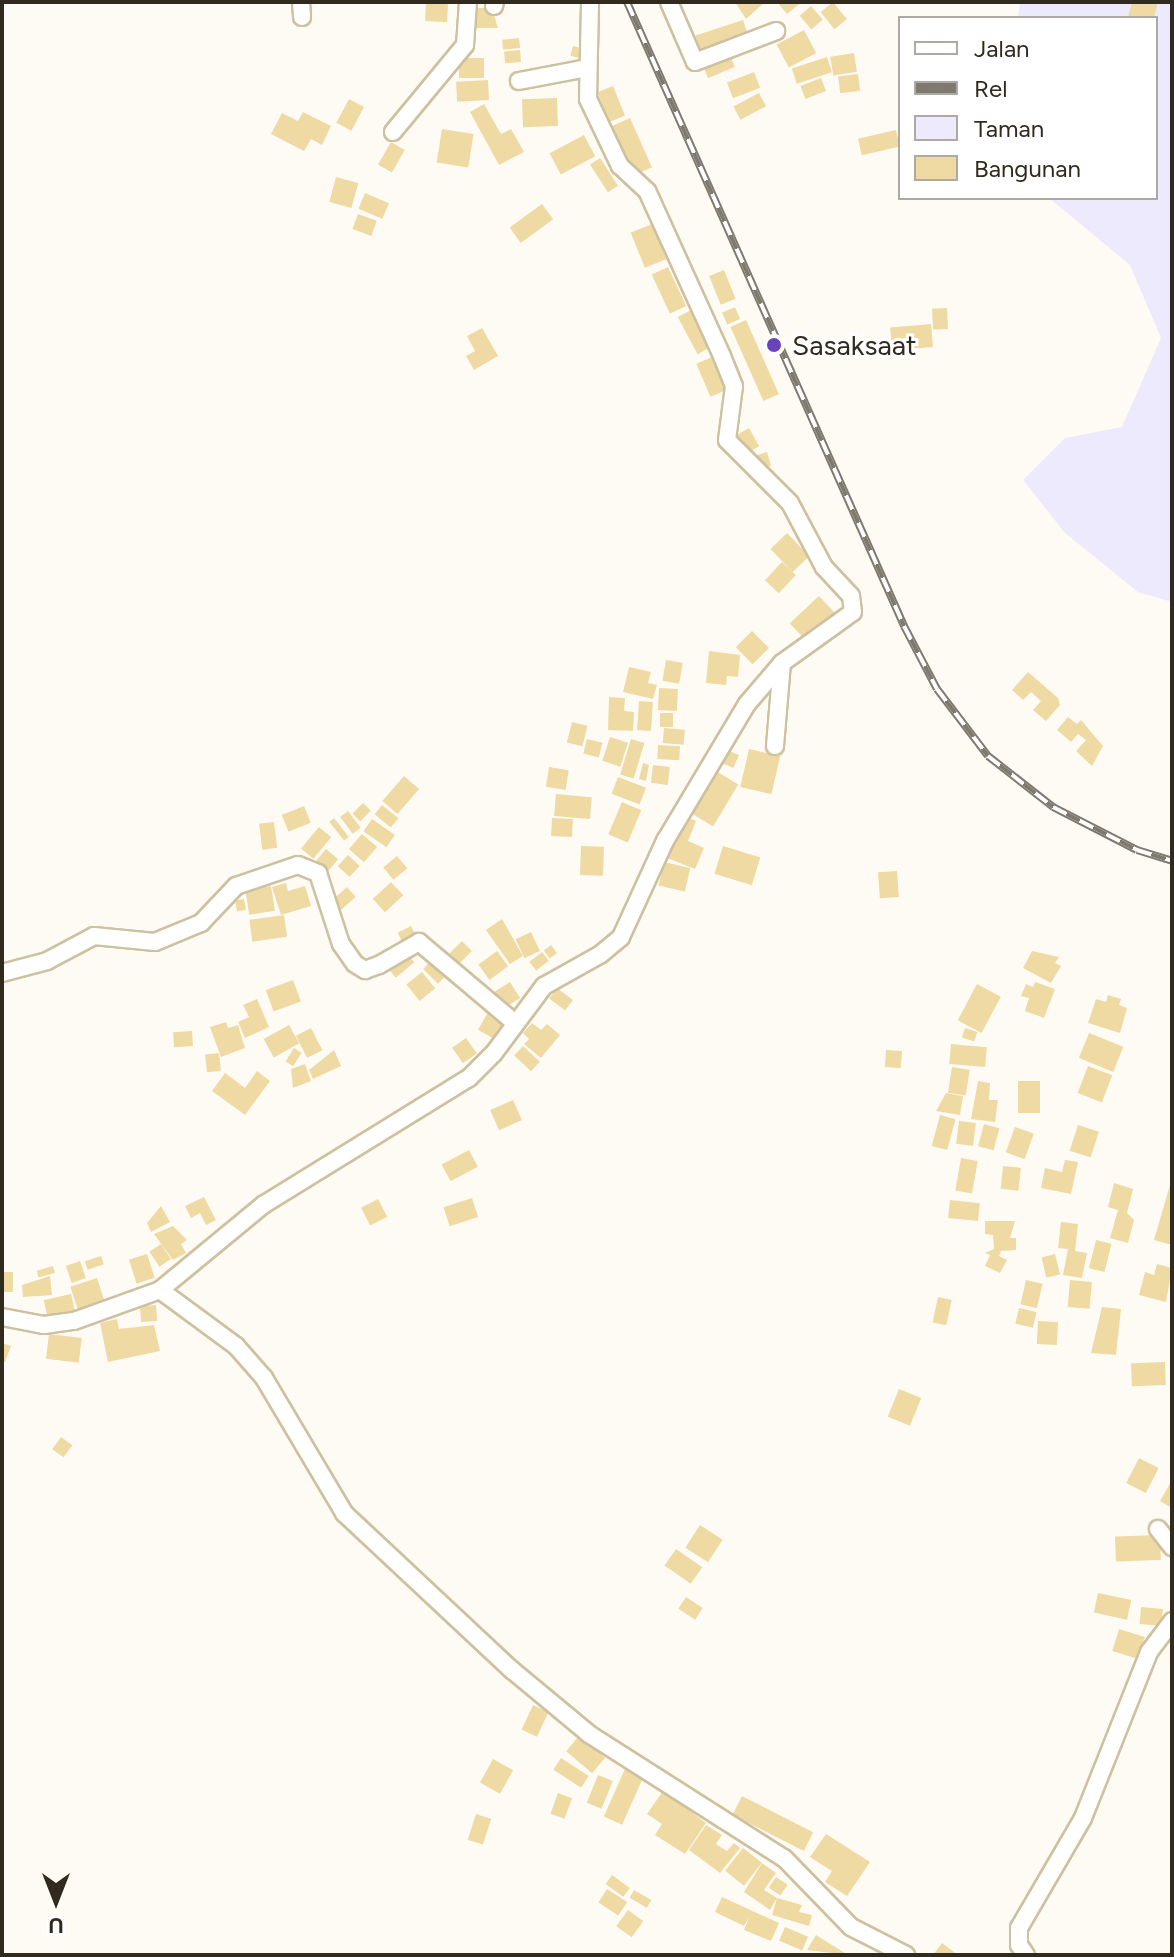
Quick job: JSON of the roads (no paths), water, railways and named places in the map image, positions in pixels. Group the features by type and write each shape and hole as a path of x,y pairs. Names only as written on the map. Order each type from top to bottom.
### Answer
{"street":[{"path":"393,132 465,45 468,2"},
{"path":"2,1317 44,1325 74,1321 160,1290 263,1205 469,1078 494,1053 514,1022 544,986 601,954 621,937 672,830 747,704 782,663 853,612 854,601 824,567 790,503 727,440 734,386 647,191 620,166 588,99 587,68 593,35 590,2"},
{"path":"669,2 695,62 776,31"},
{"path":"519,81 587,68"},
{"path":"775,746 782,663"},
{"path":"2,973 47,961 94,936 155,942 201,923 236,886 298,865 318,873 341,944 355,964 365,970 419,942 514,1022"},
{"path":"160,1290 236,1346 264,1378 344,1513 512,1670 589,1734 784,1858 851,1927 906,1955"},
{"path":"1158,1529 1172,1547"},
{"path":"1026,1955 1019,1945 1019,1928 1083,1818 1149,1652 1172,1621"}],"railway":[{"path":"627,2 904,626 937,689 988,756 1053,807 1137,850 1172,861"}],"place":[{"name":"Sasaksaat","path":"774,345"}]}
